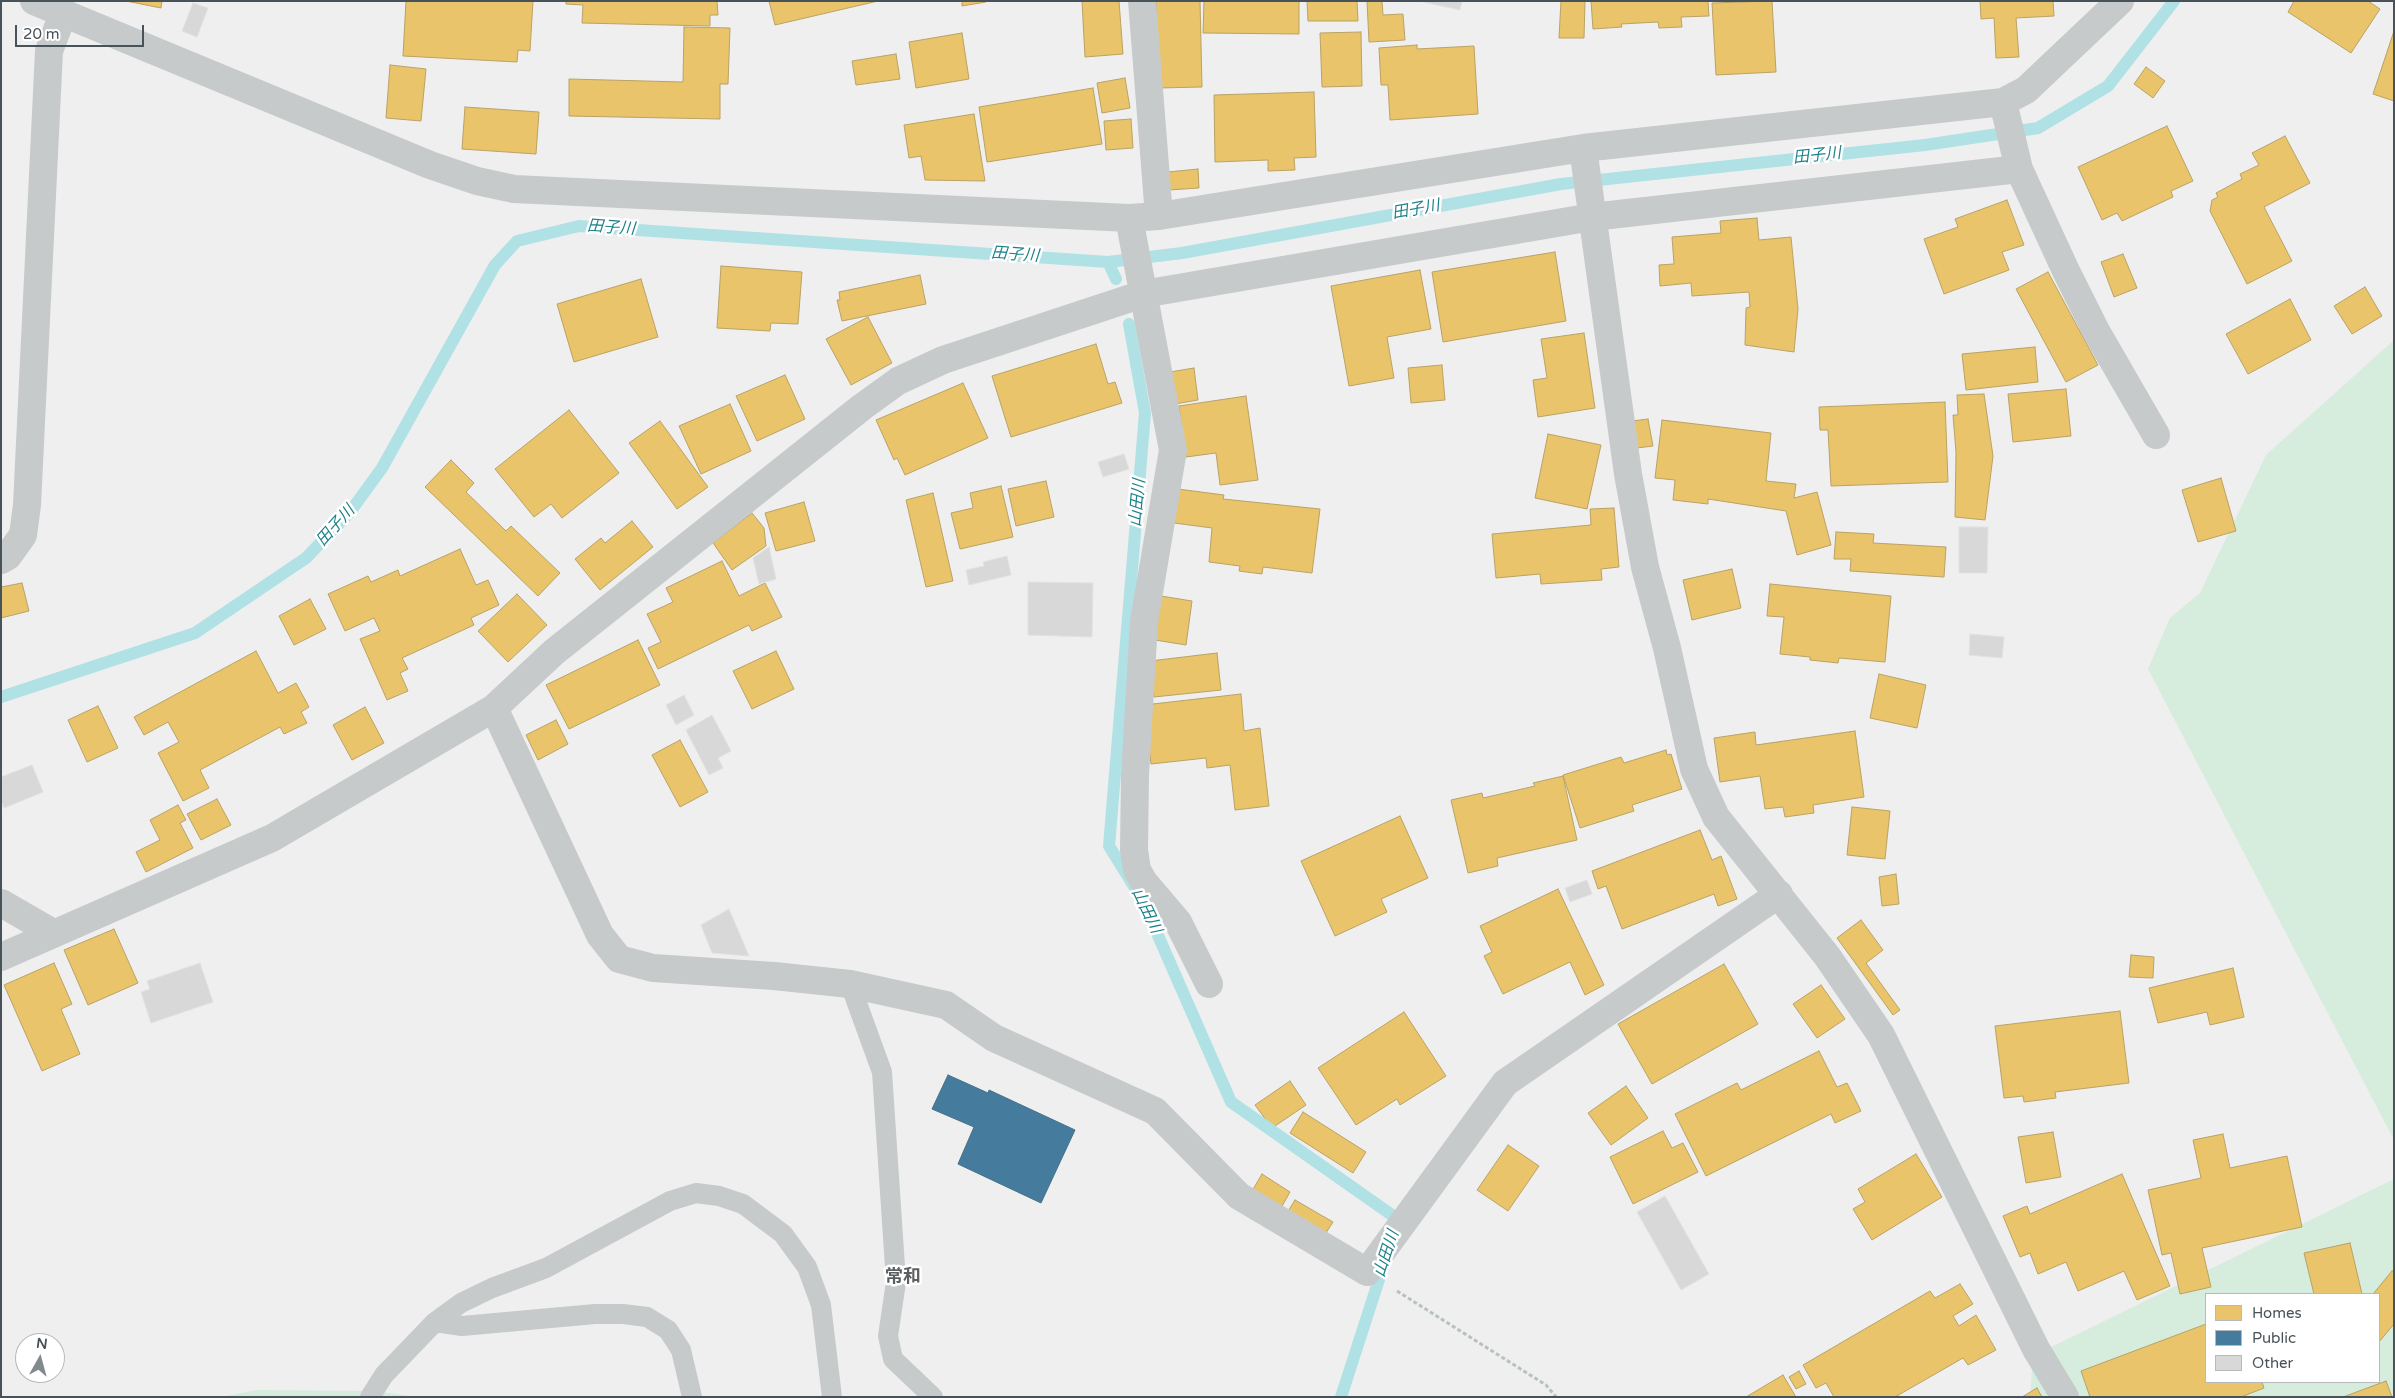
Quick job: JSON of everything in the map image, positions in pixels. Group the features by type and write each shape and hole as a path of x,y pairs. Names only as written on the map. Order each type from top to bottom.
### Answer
{"street":[{"path":"34,1 430,165 477,181 514,189 1130,226 1159,216 1584,156 2005,110 2113,4"},
{"path":"1142,1 1159,216"},
{"path":"1,560 8,556 23,535 27,505 49,51 63,14"},
{"path":"2005,110 2018,164 2066,271 2096,331 2156,435"},
{"path":"1584,156 1628,474 1642,548 1694,768 1716,817 1828,956 1880,1035 2036,1349 2065,1397"},
{"path":"1,957 53,932 272,838 494,708 554,652 898,381 943,360 1142,286 1591,209 2018,164"},
{"path":"1130,226 1173,450 1144,622 1139,691 1134,850 1137,870 1144,882 1178,922 1209,984"},
{"path":"494,708 600,935 619,959 653,968 774,976 850,984 946,1005 994,1038 1155,1111 1240,1196 1367,1272 1505,1083 1779,894"},
{"path":"1,903 53,932"}],"lane":[{"path":"850,984 882,1072 896,1282 888,1336 893,1359 933,1397"},
{"path":"370,1397 384,1375 435,1322 462,1303 492,1288 546,1268 670,1201 696,1194 719,1196 743,1204 783,1234 807,1267 821,1305 832,1397"},
{"path":"435,1322 462,1326 595,1314 647,1317 668,1330 681,1350 692,1397"}],"path":[{"path":"1367,1272 1546,1385 1556,1397"}],"green space":[{"path":"2394,340 2394,1140 2148,669 2170,618 2200,593 2266,455"},
{"path":"2394,1179 2394,1397 2030,1397 2033,1356"},
{"path":"256,1390 374,1391 417,1397 221,1397"}],"building: Homes":[{"path":"126,1 162,1 161,8"},
{"path":"406,1 533,1 530,51 518,50 517,62 403,56"},
{"path":"566,1 717,1 718,15 710,15 710,26 582,23 583,5 566,4"},
{"path":"769,1 878,1 775,25"},
{"path":"962,1 986,1 986,2 962,6"},
{"path":"1082,1 1119,1 1123,54 1085,57"},
{"path":"1156,1 1200,1 1202,87 1158,88"},
{"path":"1204,1 1299,1 1299,34 1203,33"},
{"path":"1307,1 1357,1 1358,21 1308,21"},
{"path":"1367,1 1382,1 1383,15 1403,14 1405,40 1369,42"},
{"path":"1561,1 1585,1 1584,38 1559,38"},
{"path":"1591,1 1708,1 1709,16 1681,17 1682,27 1659,28 1658,22 1621,24 1622,27 1593,29"},
{"path":"1772,1 1776,72 1716,75 1712,3"},
{"path":"1980,1 2053,1 2054,16 2016,18 2019,57 1996,58 1994,18 1981,19"},
{"path":"2294,1 2368,1 2380,9 2351,53 2288,12"},
{"path":"684,27 730,28 728,84 720,84 720,119 569,116 569,79 683,82"},
{"path":"2394,31 2394,101 2373,94"},
{"path":"1361,32 1362,86 1322,87 1320,33"},
{"path":"962,33 969,79 916,88 909,42"},
{"path":"1417,45 1417,49 1474,46 1478,114 1390,120 1388,85 1381,85 1379,48"},
{"path":"896,54 900,79 856,85 852,61"},
{"path":"390,65 426,69 421,121 386,118"},
{"path":"2146,67 2165,81 2153,98 2134,84"},
{"path":"1125,78 1130,108 1102,113 1097,83"},
{"path":"1093,88 1102,144 987,162 979,107"},
{"path":"1314,92 1316,157 1294,158 1295,170 1268,171 1268,160 1215,162 1214,95"},
{"path":"465,107 539,112 536,154 462,149"},
{"path":"974,114 985,181 925,180 921,156 909,158 904,125"},
{"path":"1131,119 1133,148 1106,150 1104,121"},
{"path":"2167,126 2193,181 2171,191 2173,197 2122,221 2117,213 2102,220 2078,167"},
{"path":"2285,136 2310,183 2264,207 2292,261 2247,284 2210,211 2212,200 2218,197 2216,193 2242,179 2240,174 2259,165 2252,153"},
{"path":"1198,169 1199,188 1169,190 1168,172"},
{"path":"2007,200 2024,245 2002,252 2009,270 1944,294 1924,239 1958,227 1955,219"},
{"path":"1757,218 1759,240 1791,237 1798,309 1794,352 1745,345 1746,308 1750,307 1749,292 1692,296 1691,283 1660,286 1659,265 1674,264 1672,237 1721,233 1720,221"},
{"path":"1555,252 1566,321 1443,342 1432,272"},
{"path":"2123,254 2137,288 2114,297 2101,262"},
{"path":"721,266 802,272 798,324 771,323 770,331 717,328"},
{"path":"1420,270 1431,329 1387,337 1394,378 1349,386 1331,286"},
{"path":"2048,272 2098,365 2066,382 2016,289"},
{"path":"920,275 926,304 842,321 837,300 840,300 839,292"},
{"path":"641,279 658,337 574,362 557,304"},
{"path":"2365,287 2382,316 2352,334 2334,306"},
{"path":"2290,299 2311,340 2248,374 2226,334"},
{"path":"868,317 892,363 851,385 826,339"},
{"path":"1584,333 1595,408 1538,417 1533,380 1547,378 1541,339"},
{"path":"1096,344 1108,384 1115,382 1122,403 1011,437 992,376"},
{"path":"2035,347 2038,382 1966,390 1962,354"},
{"path":"1442,365 1445,400 1411,403 1408,368"},
{"path":"1194,368 1198,400 1175,404 1170,372"},
{"path":"785,375 805,419 757,441 736,396"},
{"path":"963,383 988,438 905,475 897,458 894,460 876,420"},
{"path":"2066,389 2071,436 2013,442 2008,394"},
{"path":"1984,394 1993,456 1985,520 1955,517 1956,452 1953,415 1958,415 1957,395"},
{"path":"1246,396 1258,480 1220,485 1216,453 1186,457 1179,406"},
{"path":"1945,402 1948,482 1831,486 1828,430 1820,430 1819,407"},
{"path":"730,404 751,451 701,474 679,426"},
{"path":"569,410 619,473 562,518 551,504 534,517 495,469"},
{"path":"1648,419 1653,446 1637,448 1632,421"},
{"path":"1662,420 1771,433 1766,481 1796,484 1794,498 1817,492 1831,545 1797,555 1786,511 1708,499 1708,504 1673,500 1675,480 1655,478"},
{"path":"660,421 708,487 677,509 629,443"},
{"path":"1548,434 1601,445 1587,509 1535,498"},
{"path":"451,460 474,483 466,492 506,531 511,526 560,573 538,596 425,487"},
{"path":"2221,478 2236,531 2198,542 2182,490"},
{"path":"1046,481 1054,517 1016,526 1008,489"},
{"path":"1001,486 1013,537 960,549 951,513 973,508 970,493"},
{"path":"1178,489 1224,495 1223,499 1320,509 1312,573 1263,567 1262,574 1239,571 1240,566 1209,562 1212,528 1174,523"},
{"path":"933,493 953,581 926,587 906,500"},
{"path":"804,502 815,541 776,551 765,513"},
{"path":"1614,508 1619,567 1601,569 1602,580 1541,584 1540,574 1496,578 1492,534 1591,525 1590,509"},
{"path":"752,513 764,528 766,546 732,570 713,543"},
{"path":"632,521 653,547 600,590 575,559 601,538 605,543"},
{"path":"1836,532 1874,534 1873,543 1946,547 1944,577 1850,571 1851,559 1834,559"},
{"path":"460,549 476,585 488,580 499,605 471,618 474,625 402,658 408,669 400,673 408,691 387,700 360,639 380,631 374,618 345,631 328,594 368,576 371,582 398,570 400,576"},
{"path":"722,561 739,596 765,583 782,617 752,631 749,625 658,669 648,648 661,642 647,614 673,602 666,588"},
{"path":"1732,569 1741,608 1692,620 1683,580"},
{"path":"22,583 29,611 1,618 1,587"},
{"path":"1770,584 1891,596 1885,662 1839,658 1838,663 1810,660 1810,657 1780,654 1784,617 1767,616"},
{"path":"517,594 547,625 508,662 478,631"},
{"path":"1161,596 1192,601 1186,645 1155,640"},
{"path":"310,599 326,629 294,645 279,616"},
{"path":"638,640 660,685 569,729 546,685"},
{"path":"256,651 278,693 296,683 309,707 301,712 307,723 284,734 280,727 200,770 209,788 183,801 158,753 179,742 168,722 144,735 134,717"},
{"path":"776,651 794,689 752,709 733,671"},
{"path":"1217,653 1221,690 1154,697 1150,661"},
{"path":"1879,674 1926,685 1917,728 1870,718"},
{"path":"1241,694 1244,731 1260,728 1269,806 1235,810 1230,765 1207,768 1206,758 1151,764 1144,705"},
{"path":"98,706 118,748 87,762 68,720"},
{"path":"365,707 384,743 352,760 333,725"},
{"path":"556,720 568,744 538,760 526,735"},
{"path":"1855,731 1864,797 1813,805 1814,813 1785,817 1783,807 1765,809 1760,776 1720,782 1714,738 1755,732 1756,745"},
{"path":"680,740 708,792 680,807 652,755"},
{"path":"1666,750 1667,755 1671,754 1682,789 1632,805 1634,811 1580,828 1563,775 1621,757 1624,763"},
{"path":"1563,776 1577,840 1497,858 1498,866 1468,873 1451,800 1482,793 1483,798 1535,786 1533,783"},
{"path":"217,799 231,825 201,840 187,814"},
{"path":"178,805 186,820 180,823 193,848 146,872 136,852 160,840 150,820"},
{"path":"1852,807 1890,811 1885,859 1847,855"},
{"path":"1400,816 1428,878 1381,899 1387,912 1335,936 1301,861"},
{"path":"1700,830 1712,860 1721,856 1737,899 1718,906 1714,894 1622,929 1606,886 1598,889 1592,871"},
{"path":"1896,874 1899,904 1882,906 1879,877"},
{"path":"1558,889 1604,985 1585,995 1570,962 1503,994 1484,956 1492,952 1480,926"},
{"path":"1861,920 1883,950 1866,963 1900,1010 1893,1015 1837,938"},
{"path":"114,929 138,983 88,1005 64,950"},
{"path":"2131,955 2154,957 2153,978 2129,977"},
{"path":"54,963 72,1004 61,1009 80,1054 42,1071 4,985"},
{"path":"1724,964 1758,1024 1652,1084 1618,1024"},
{"path":"2233,968 2244,1017 2210,1025 2207,1012 2158,1023 2149,988"},
{"path":"1821,985 1845,1019 1817,1038 1793,1004"},
{"path":"2120,1011 2129,1083 2055,1092 2056,1098 2024,1102 2023,1096 2004,1098 1995,1026"},
{"path":"1404,1012 1446,1076 1400,1105 1397,1099 1356,1125 1318,1068"},
{"path":"1819,1051 1837,1087 1847,1083 1861,1111 1835,1123 1831,1114 1706,1176 1675,1114 1737,1083 1741,1090"},
{"path":"1290,1081 1306,1105 1272,1128 1255,1105"},
{"path":"1626,1086 1648,1118 1611,1145 1588,1113"},
{"path":"1303,1112 1366,1152 1353,1173 1290,1133"},
{"path":"1663,1131 1672,1148 1683,1143 1698,1172 1633,1204 1610,1157"},
{"path":"2053,1132 2061,1177 2026,1183 2018,1137"},
{"path":"2223,1134 2230,1168 2287,1156 2302,1227 2202,1248 2211,1287 2180,1294 2171,1253 2162,1255 2148,1190 2201,1178 2193,1140"},
{"path":"1508,1145 1539,1166 1508,1211 1477,1190"},
{"path":"1916,1154 1942,1197 1872,1240 1853,1209 1865,1202 1858,1189"},
{"path":"1262,1174 1290,1192 1281,1208 1252,1191"},
{"path":"2122,1174 2170,1286 2137,1300 2124,1271 2078,1291 2066,1262 2038,1274 2030,1253 2020,1257 2003,1216 2027,1206 2030,1214"},
{"path":"1295,1200 1333,1222 1322,1239 1285,1216"},
{"path":"2350,1243 2362,1293 2314,1293 2304,1253"},
{"path":"2392,1271 2394,1272 2394,1324 2380,1341 2380,1293 2374,1293"},
{"path":"1960,1284 1973,1304 1953,1316 1959,1326 1976,1315 1996,1350 1968,1365 1963,1358 1895,1397 1834,1397 1826,1383 1816,1388 1803,1365 1930,1291 1935,1298"},
{"path":"2205,1324 2205,1383 2262,1383 2264,1388 2241,1397 2090,1397 2081,1371"},
{"path":"1799,1371 1806,1384 1796,1389 1789,1377"},
{"path":"1783,1375 1796,1397 1746,1397"},
{"path":"2386,1381 2392,1397 2343,1397"},
{"path":"2037,1388 2042,1397 2022,1397"}],"building: Public":[{"path":"948,1075 988,1093 989,1090 1075,1130 1041,1203 958,1164 974,1127 932,1109"}],"building: Other":[{"path":"1419,1 1462,1 1460,10"},
{"path":"193,3 208,8 197,37 182,31"},
{"path":"1124,454 1129,469 1103,477 1098,462"},
{"path":"1959,527 1988,527 1987,573 1959,573"},
{"path":"769,547 776,579 759,584 753,558"},
{"path":"1007,556 1011,575 969,585 966,570 984,566 983,562"},
{"path":"1028,582 1093,583 1092,637 1028,635"},
{"path":"1970,634 2004,637 2002,658 1969,655"},
{"path":"684,695 694,715 676,725 666,705"},
{"path":"712,715 731,751 718,758 723,768 709,775 686,730"},
{"path":"32,765 43,792 4,808 1,801 1,777"},
{"path":"1587,880 1592,894 1570,902 1565,888"},
{"path":"729,909 749,956 712,953 701,925"},
{"path":"200,963 213,1002 151,1023 141,992 150,989 147,981"},
{"path":"1665,1196 1709,1274 1681,1290 1637,1212"}],"waterway":[{"name":"田子川","path":"1,697 195,633 306,558 350,512 382,468 495,265 517,241 579,226 1108,262 1182,253 1561,184 1925,145 2038,128 2108,86 2174,1"},
{"name":"山田川","path":"1108,262 1116,279"},
{"name":"山田川","path":"1129,324 1145,413 1109,846 1142,899 1231,1102 1399,1220 1396,1228"},
{"name":"山田川","path":"1341,1397 1384,1264"}],"district":[{"name":"常和","path":"903,1277"}]}
